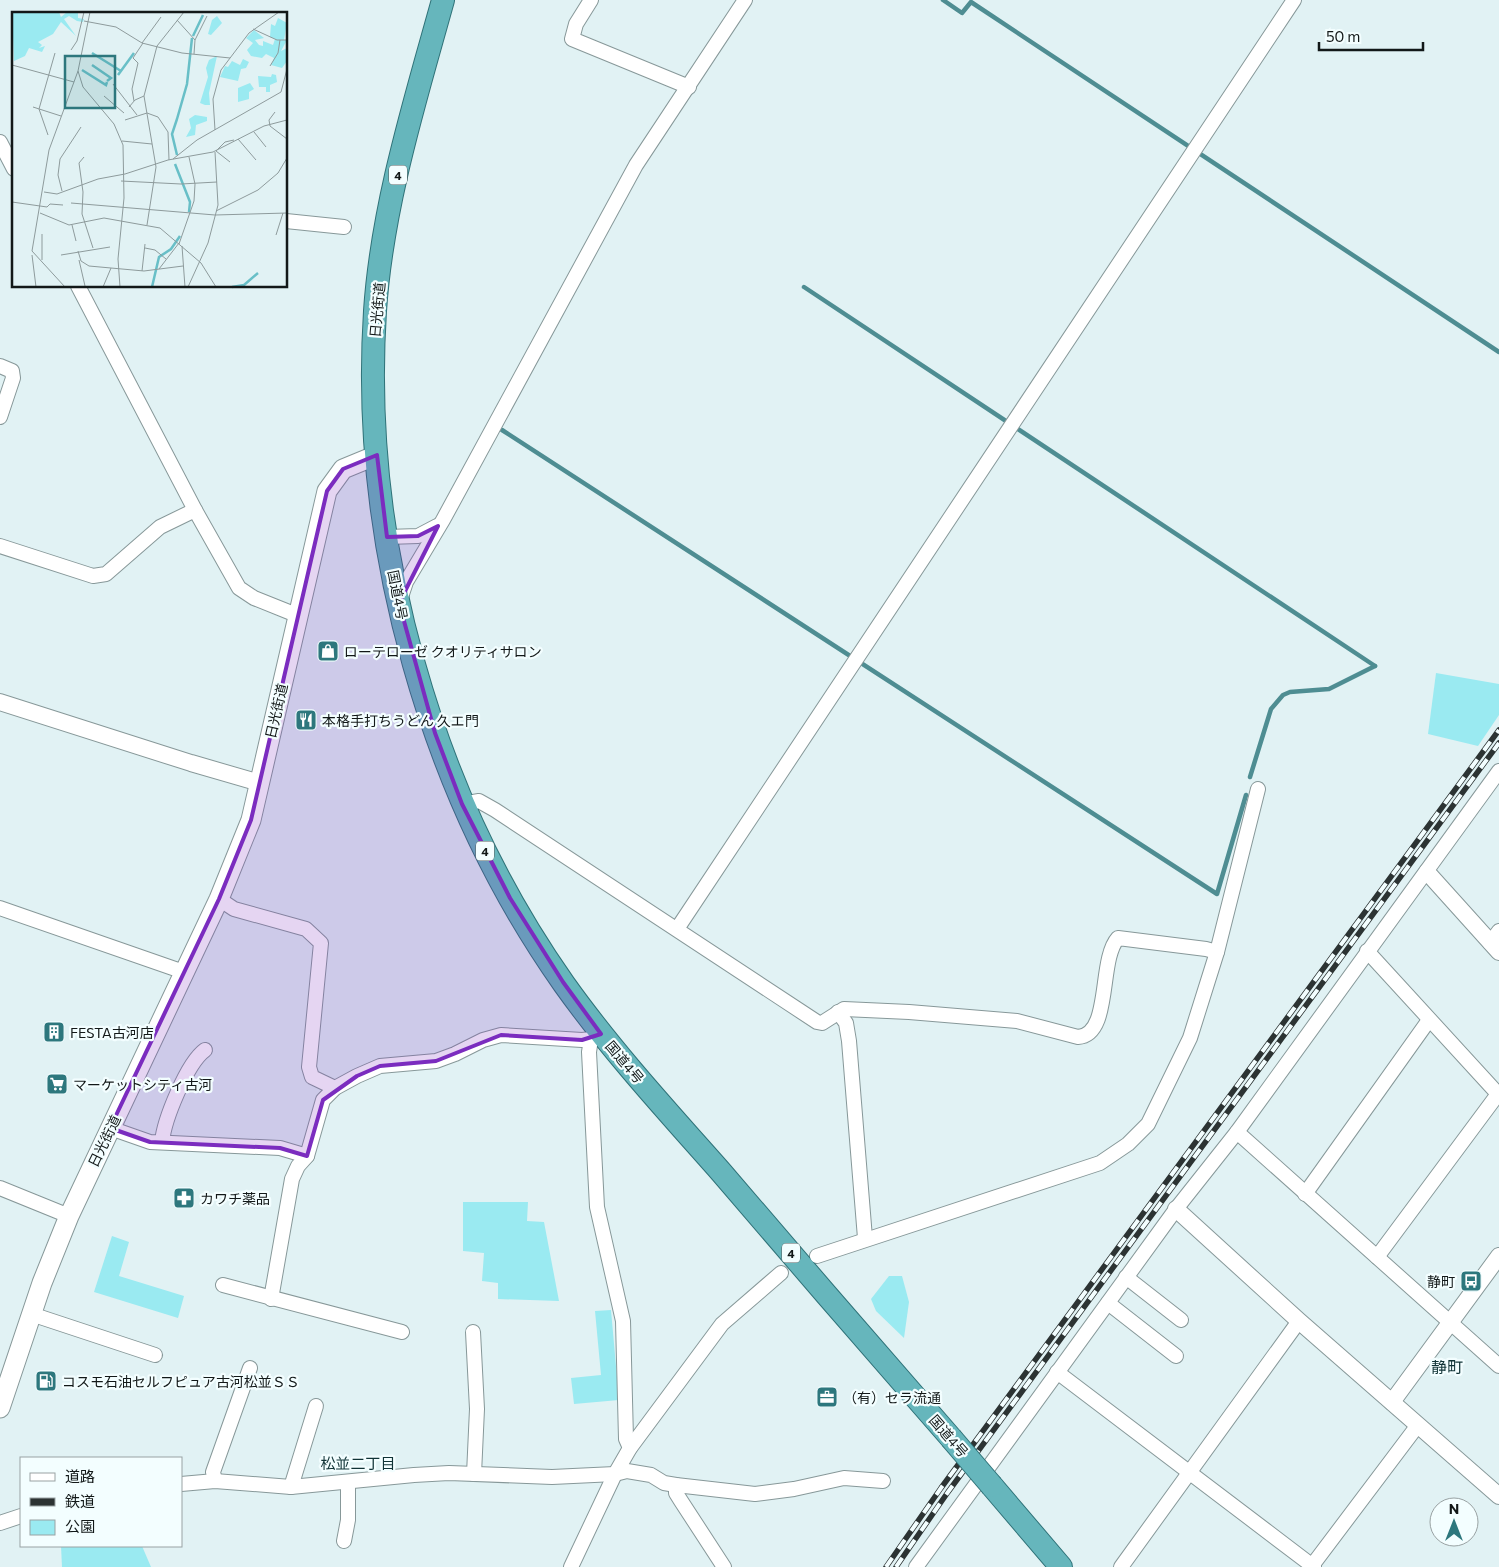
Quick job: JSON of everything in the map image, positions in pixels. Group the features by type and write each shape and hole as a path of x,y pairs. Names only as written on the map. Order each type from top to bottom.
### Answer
{"highway":[{"name":"日光街道","path":"376,455 373,368 374,335 386,229 407,129 443,0"},
{"name":"国道4号","path":"376,455 387,537 399,603 415,668 435,733 462,804 486,852 536,941 596,1036 951,1438 1061,1567"}],"main road":[{"name":"日光街道","path":"0,1408 31,1314 69,1216 219,899 251,820 328,491 333,480 343,469 376,455"}],"street":[{"path":"591,0 576,24 572,39 689,87"},
{"path":"399,603 406,582 636,165 745,0"},
{"path":"677,929 1294,0"},
{"path":"0,142 12,165"},
{"path":"288,221 344,227"},
{"path":"79,288 195,510 239,588 254,598 289,612 300,614"},
{"path":"0,366 12,371 13,378 0,417"},
{"path":"0,546 93,576 106,574 160,527 195,510"},
{"path":"387,537 418,536 438,526"},
{"path":"0,702 260,783"},
{"path":"918,1566 1126,1277 1176,1209 1237,1132 1499,771"},
{"path":"817,1256 866,1238 1092,1166 1128,1144 1148,1124 1190,1038 1217,952 1258,789"},
{"path":"462,804 479,802 495,810 817,1022 822,1023 844,1009 1016,1021 1078,1037 1085,1037 1092,1032 1097,1023 1108,960 1114,943 1118,938 1206,948 1217,952"},
{"path":"1427,872 1496,942"},
{"path":"219,899 234,909 306,930 321,944 309,1067 312,1077 335,1088"},
{"path":"0,908 184,972"},
{"path":"1367,951 1498,1095 1376,1258"},
{"path":"838,1012 846,1023 849,1042 866,1238"},
{"path":"1305,1194 1429,1020"},
{"path":"271,1298 292,1179 298,1166 307,1156 323,1100 335,1088 380,1066 436,1060 455,1054 483,1040 501,1035 596,1036 589,1052 597,1207 623,1322 626,1438 630,1448"},
{"path":"162,1142 165,1123 194,1061 206,1050"},
{"path":"110,1128 150,1142 280,1148 307,1156"},
{"path":"1237,1132 1449,1324 1499,1366"},
{"path":"0,1188 69,1216"},
{"path":"1176,1209 1299,1321 1499,1496"},
{"path":"1392,1402 1499,1256"},
{"path":"571,1567 615,1474 630,1448 722,1324 781,1273"},
{"path":"1126,1277 1180,1320"},
{"path":"223,1286 402,1332"},
{"path":"1108,1303 1176,1356"},
{"path":"31,1314 155,1355"},
{"path":"1121,1567 1299,1321"},
{"path":"473,1332 477,1409 474,1474"},
{"path":"215,1481 213,1472 250,1368"},
{"path":"1057,1372 1313,1566 1418,1425"},
{"path":"291,1487 316,1406"},
{"path":"182,1484 215,1481 291,1487 348,1483 414,1475 474,1474 552,1477 636,1472 651,1475 664,1483 755,1494 794,1490 844,1478 883,1481"},
{"path":"344,1541 348,1520 348,1483"},
{"path":"676,1485 676,1493 724,1567"},
{"path":"0,1523 20,1516"}],"highlighted area":[{"path":"377,455 387,537 418,536 438,526 399,603 435,733 462,804 510,898 563,982 601,1034 582,1040 501,1035 436,1061 380,1066 357,1076 323,1100 307,1156 280,1148 150,1142 110,1128 219,899 251,820 327,491 343,469"}],"green space":[{"path":"1436,673 1499,684 1499,715 1478,746 1428,734"},
{"path":"463,1202 528,1202 527,1221 544,1222 559,1301 498,1299 498,1283 482,1281 484,1253 463,1251"},
{"path":"112,1236 129,1242 119,1276 184,1296 178,1318 94,1292"},
{"path":"889,1276 902,1276 909,1302 904,1338 876,1311 871,1299"},
{"path":"611,1310 619,1400 574,1404 571,1378 601,1375 595,1311"},
{"path":"61,1547 142,1547 151,1567 62,1567"}],"waterway":[{"path":"943,0 962,13 971,2 1499,352"},
{"path":"804,287 1375,666"},
{"path":"502,430 1217,894 1246,795"},
{"path":"1250,777 1271,709 1283,695 1290,692 1329,689 1375,666"}],"railway":[{"path":"886,1567 941,1488 1499,730"},
{"path":"896,1567 948,1492 1499,743"}],"place":[{"name":"ローテローゼ クオリティサロン","path":"328,651"},
{"name":"本格手打ちうどん 久エ門","path":"306,720"},
{"name":"FESTA古河店","path":"54,1032"},
{"name":"マーケットシティ古河","path":"57,1084"},
{"name":"カワチ薬品","path":"184,1198"},
{"name":"静町","path":"1471,1281"},
{"name":"コスモ石油セルフピュア古河松並ＳＳ","path":"46,1381"},
{"name":"（有）セラ流通","path":"827,1397"}],"district":[{"name":"静町","path":"1447,1366"},
{"name":"松並二丁目","path":"358,1463"}]}
